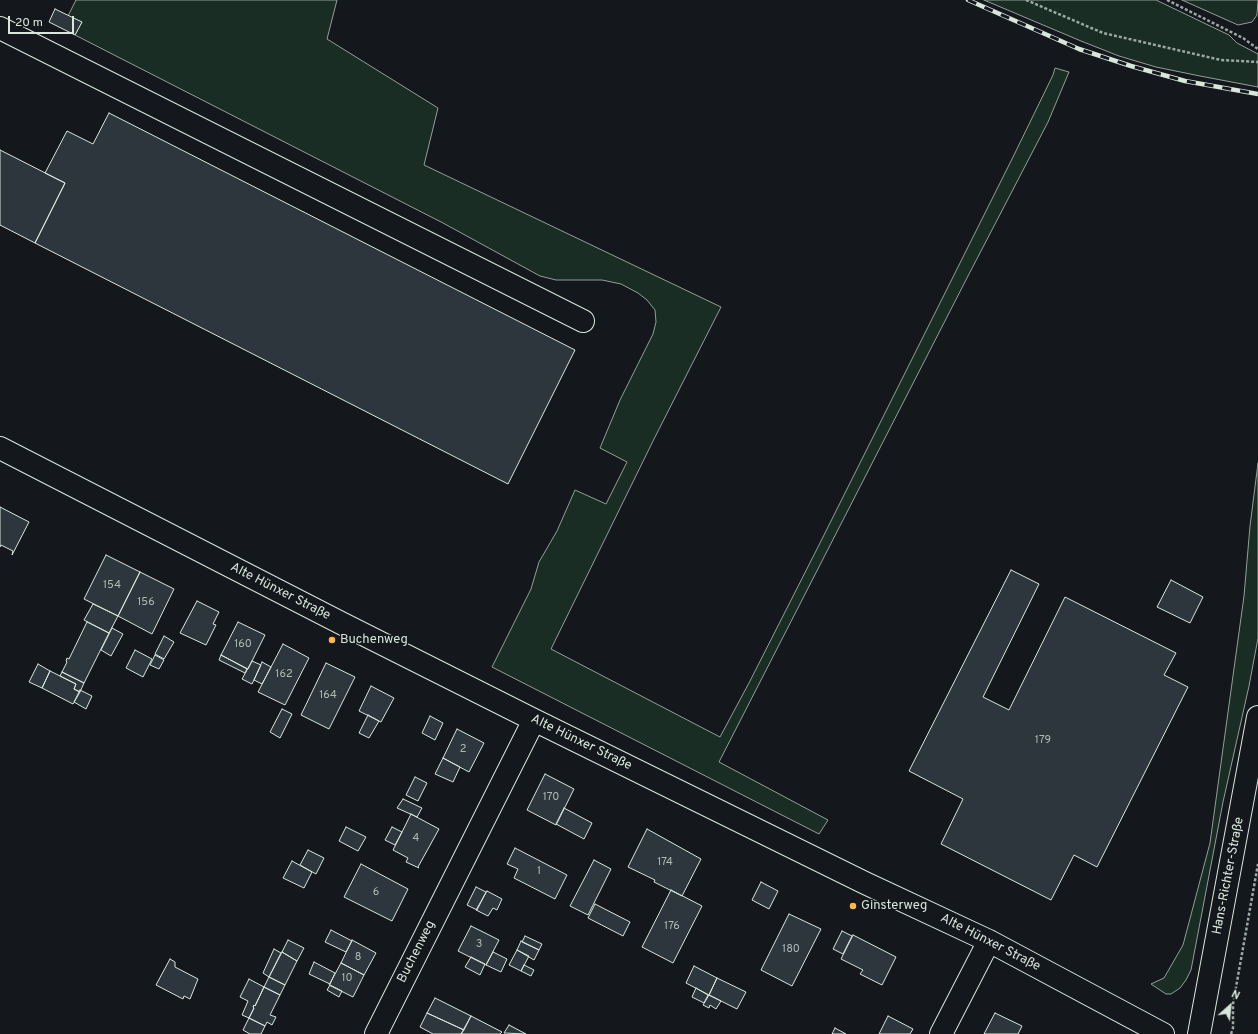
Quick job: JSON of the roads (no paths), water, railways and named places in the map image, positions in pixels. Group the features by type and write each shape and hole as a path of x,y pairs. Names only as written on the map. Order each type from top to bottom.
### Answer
{"street":[{"path":"0,28 583,321"},
{"name":"Alte Hünxer Straße","path":"0,448 534,720 865,883 989,941 1163,1034"},
{"name":"Hans-Richter-Straße","path":"1199,1034 1258,717"},
{"name":"Buchenweg","path":"376,1034 534,720"},
{"path":"941,1034 989,941"}],"railway":[{"path":"968,0 1079,49 1131,66 1185,81 1258,94"}],"place":[{"name":"Buchenweg","path":"332,640"},
{"name":"Ginsterweg","path":"853,906"}]}
